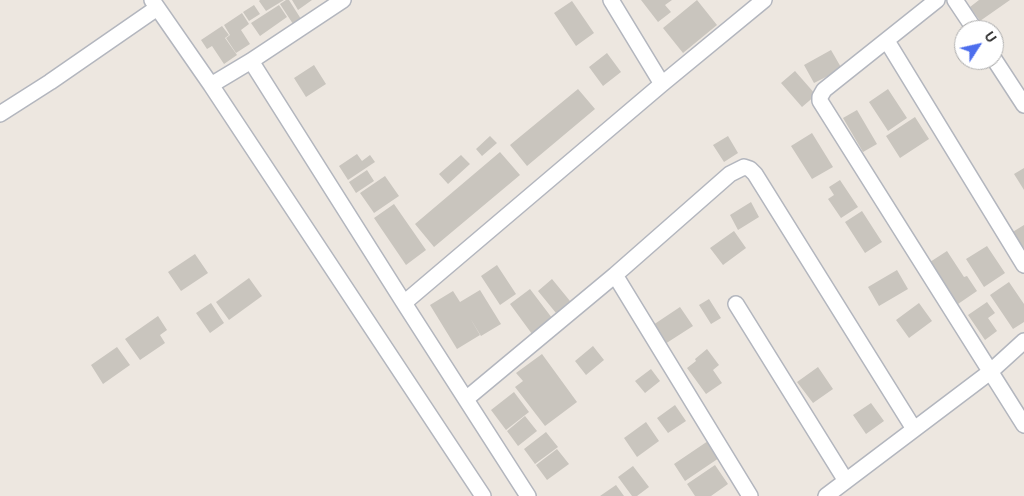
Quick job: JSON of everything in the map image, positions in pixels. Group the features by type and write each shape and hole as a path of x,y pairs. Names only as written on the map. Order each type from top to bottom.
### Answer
{"street":[{"path":"211,85 252,61 343,0"},
{"path":"611,0 662,84"},
{"path":"404,303 764,0"},
{"path":"937,0 887,42 824,90 820,101 1024,425"},
{"path":"955,0 968,20"},
{"path":"0,114 50,82 155,3 483,496"},
{"path":"887,42 1024,265"},
{"path":"252,61 528,496"},
{"path":"1001,70 1024,105"},
{"path":"466,400 616,275 730,174 744,167 750,169 760,182 914,429"},
{"path":"616,275 750,496"},
{"path":"736,304 846,481"},
{"path":"826,496 990,372 1024,341"}],"building":[{"path":"260,0 284,0 266,11"},
{"path":"289,0 301,19 293,24 280,4"},
{"path":"292,0 312,0 298,10"},
{"path":"641,0 672,0 665,5 671,12 658,22"},
{"path":"697,0 717,25 683,53 663,28"},
{"path":"979,0 1010,0 981,20 979,20 970,7"},
{"path":"572,1 594,33 576,46 554,13"},
{"path":"254,5 260,14 249,21 243,12"},
{"path":"279,5 287,17 260,36 251,23"},
{"path":"242,13 249,24 241,30 250,44 236,53 226,38 230,35 224,25"},
{"path":"222,26 229,35 225,38 237,55 224,64 212,46 207,49 201,40"},
{"path":"831,50 842,69 814,83 804,65"},
{"path":"607,53 621,72 603,86 589,67"},
{"path":"314,65 326,84 306,97 294,78"},
{"path":"795,71 816,95 802,107 781,83"},
{"path":"578,89 595,109 527,166 510,145"},
{"path":"888,89 907,118 888,131 869,102"},
{"path":"857,110 877,144 863,152 843,118"},
{"path":"915,117 929,139 900,158 886,136"},
{"path":"812,133 833,167 812,179 791,146"},
{"path":"490,136 497,143 482,156 476,149"},
{"path":"728,136 738,153 724,162 713,145"},
{"path":"500,152 520,175 434,247 415,224"},
{"path":"357,154 362,161 370,155 375,162 348,180 339,166"},
{"path":"461,155 470,164 448,184 439,174"},
{"path":"1024,168 1024,190 1014,174"},
{"path":"367,170 374,181 356,193 349,182"},
{"path":"385,176 399,196 374,213 360,193"},
{"path":"840,180 858,207 841,218 828,199 834,195 829,187"},
{"path":"751,202 759,217 738,230 730,215"},
{"path":"394,204 426,250 406,265 374,218"},
{"path":"862,211 882,242 865,253 845,222"},
{"path":"1024,225 1024,247 1021,249 1011,233"},
{"path":"734,231 746,248 723,265 710,248"},
{"path":"987,246 1005,273 984,287 966,259"},
{"path":"947,251 964,277 967,276 977,291 958,304 930,262"},
{"path":"195,254 208,273 181,291 168,272"},
{"path":"497,265 516,294 500,305 481,276"},
{"path":"897,270 908,289 879,306 868,287"},
{"path":"249,278 262,296 229,320 216,302"},
{"path":"552,279 570,301 556,313 538,291"},
{"path":"1009,282 1024,304 1024,322 1013,329 990,295"},
{"path":"530,289 552,318 532,334 510,304"},
{"path":"480,290 501,324 481,336 470,318 480,335 457,349 430,305 453,291 460,302"},
{"path":"709,299 721,318 711,324 699,305"},
{"path":"987,302 995,313 988,318 997,331 985,340 968,315"},
{"path":"211,303 224,323 210,333 196,313"},
{"path":"919,303 932,321 909,338 896,320"},
{"path":"680,307 693,326 665,344 653,325"},
{"path":"158,316 167,330 160,335 165,343 140,360 125,339"},
{"path":"593,346 604,360 586,375 575,361"},
{"path":"117,347 130,365 103,384 91,365"},
{"path":"707,349 719,365 713,370 722,383 706,394 687,368"},
{"path":"542,354 577,402 545,426 515,387 523,381 516,373"},
{"path":"818,367 833,389 813,403 797,382"},
{"path":"651,369 660,381 645,393 635,381"},
{"path":"514,392 529,412 506,430 491,410"},
{"path":"871,403 884,421 866,434 853,415"},
{"path":"675,405 686,421 668,433 657,418"},
{"path":"525,416 537,431 518,446 507,431"},
{"path":"646,422 659,441 637,457 624,438"},
{"path":"546,432 558,447 535,464 524,449"},
{"path":"708,441 719,458 685,481 674,464"},
{"path":"557,449 569,464 547,480 536,465"},
{"path":"715,465 728,484 711,496 695,496 687,484"},
{"path":"633,466 649,487 637,496 632,496 618,477"},
{"path":"616,485 624,496 600,496"}]}
